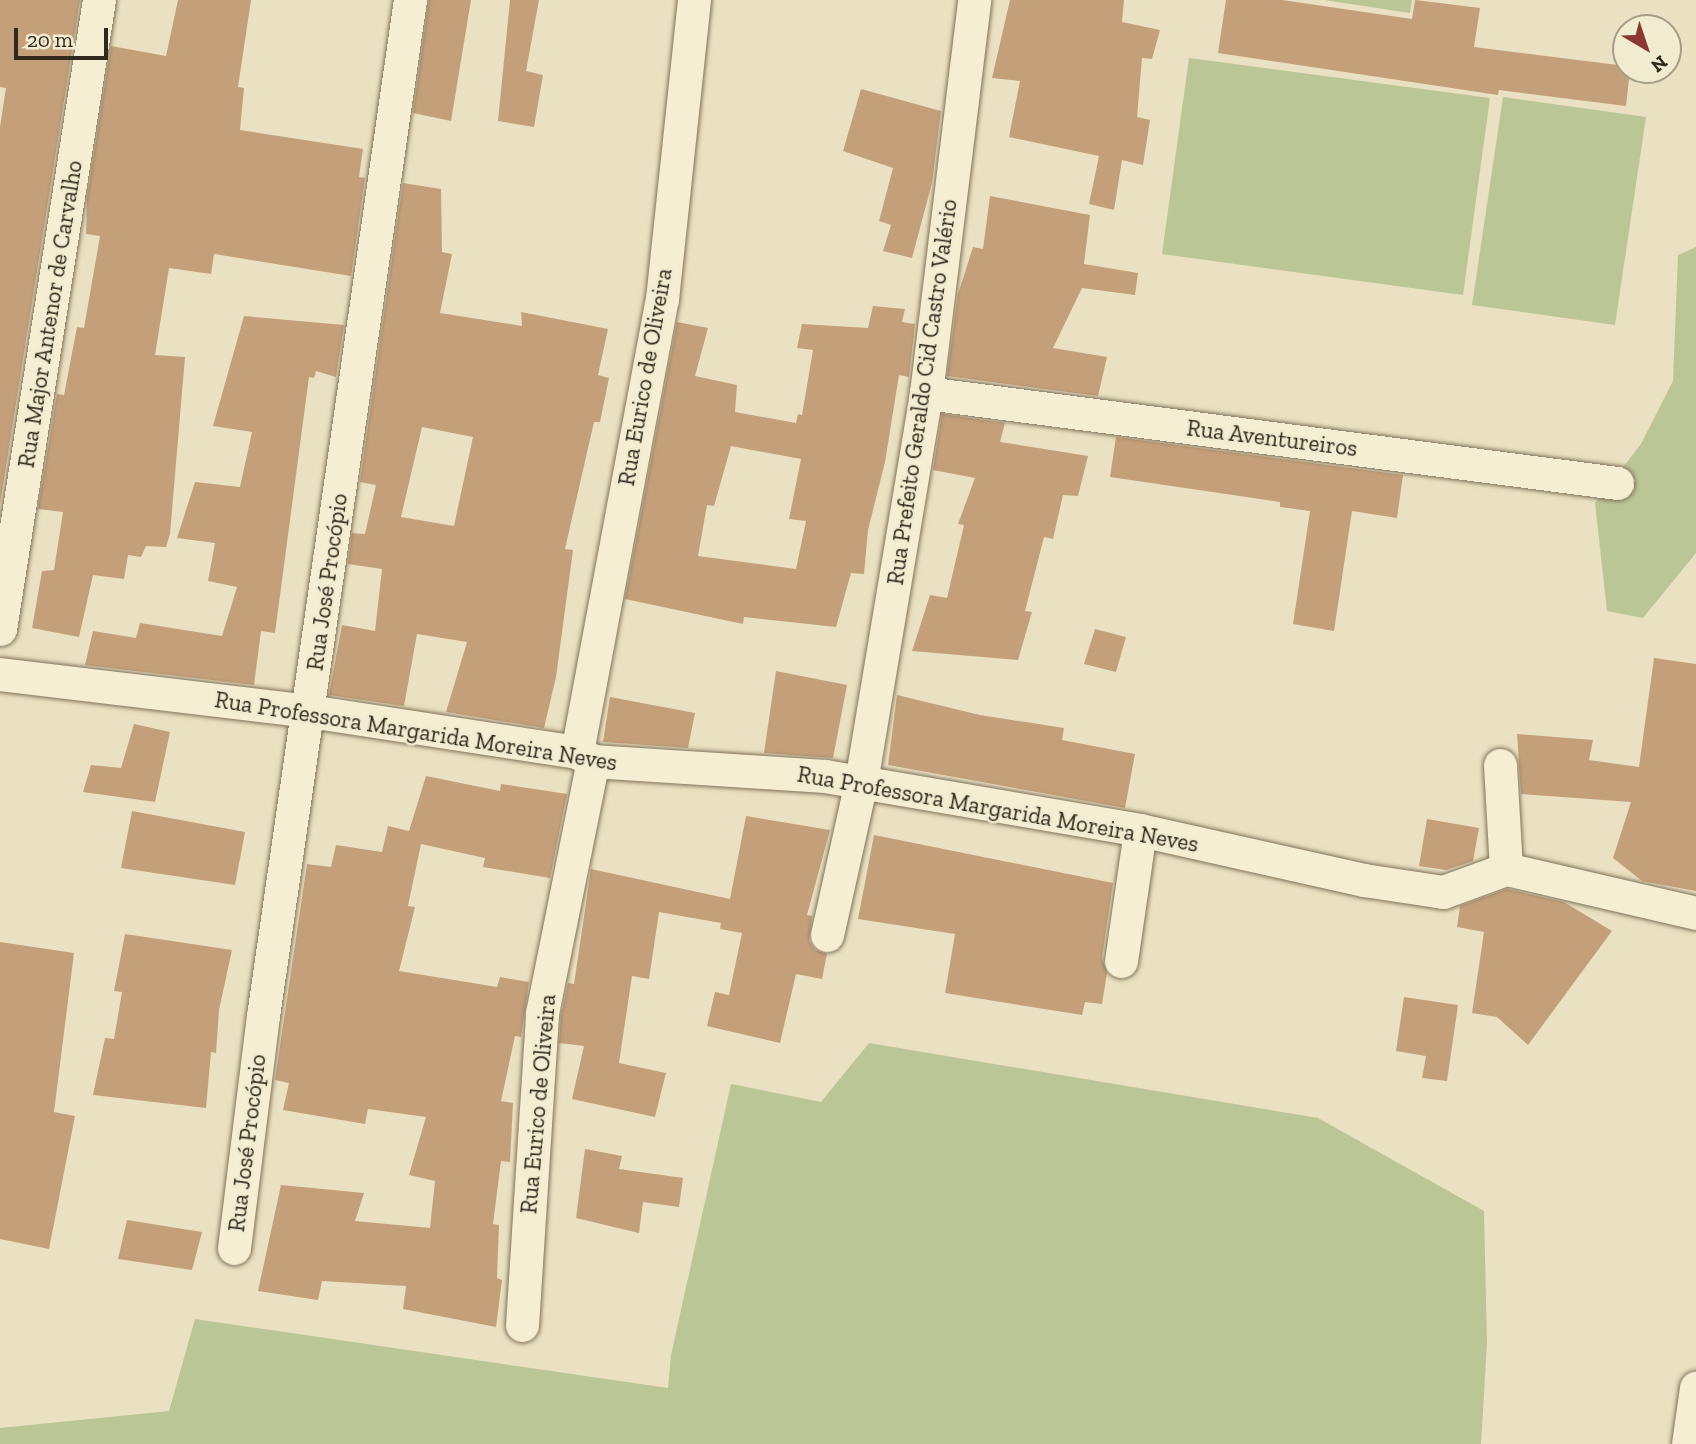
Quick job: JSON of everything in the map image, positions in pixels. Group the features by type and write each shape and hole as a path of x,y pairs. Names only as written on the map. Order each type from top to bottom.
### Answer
{"street":[{"name":"Rua Major Antenor de Carvalho","path":"0,629 99,0"},
{"name":"Rua José Procópio","path":"234,1248 263,1016 410,0"},
{"name":"Rua Eurico de Oliveira","path":"522,1325 542,1013 662,299 694,0"},
{"name":"Rua Prefeito Geraldo Cid Castro Valério","path":"827,935 861,782 926,393 974,0"},
{"name":"Rua Aventureiros","path":"926,393 1617,483"},
{"name":"Rua Professora Margarida Moreira Neves","path":"0,674 309,711 585,757 825,776 1140,830 1364,880 1443,892 1506,869"},
{"path":"1500,765 1506,869 1696,913"},
{"path":"1121,961 1140,830"},
{"path":"1688,1444 1696,1388"}],"green space":[{"path":"1324,0 1412,0 1410,13"},
{"path":"1189,58 1490,98 1463,295 1162,254"},
{"path":"1503,97 1646,117 1615,325 1472,305"},
{"path":"1696,247 1696,553 1643,618 1607,611 1595,503 1641,444 1673,381 1678,255"},
{"path":"869,1043 1318,1118 1484,1211 1487,1343 1481,1444 0,1444 0,1428 169,1411 195,1319 668,1388 671,1355 731,1084 821,1102"}],"building":[{"path":"0,0 80,0 0,504 0,127 6,88 0,87"},
{"path":"178,0 251,0 238,87 244,88 240,130 363,149 359,177 365,178 351,276 214,254 211,274 169,268 155,355 185,357 170,534 166,547 146,546 141,557 128,555 124,579 93,575 79,637 32,628 42,571 54,570 63,512 38,509 57,394 64,395 77,327 84,328 100,236 86,234 87,198 111,46 166,56"},
{"path":"429,0 471,0 451,121 413,113"},
{"path":"510,0 539,0 526,71 543,75 534,127 498,121"},
{"path":"1010,0 1124,0 1122,22 1160,30 1152,59 1142,58 1137,117 1150,120 1143,165 1122,160 1114,210 1089,204 1099,156 1009,137 1020,81 992,78"},
{"path":"1226,0 1282,0 1412,19 1415,0 1480,8 1474,47 1612,64 1612,84 1628,84 1626,106 1499,90 1498,95 1218,53"},
{"path":"861,89 941,111 932,183 912,258 883,251 891,225 879,221 893,168 843,151"},
{"path":"403,183 441,189 442,252 452,254 440,313 522,326 521,312 608,329 598,375 609,378 600,422 594,422 565,549 573,550 556,677 544,728 446,712 467,642 417,634 404,706 329,695 342,625 375,631 382,569 348,564 352,533 365,534 376,485 360,482","holes":["422,427 473,437 454,526 401,517"]},
{"path":"990,196 1090,215 1084,264 1138,273 1135,295 1082,288 1053,348 1107,357 1098,396 947,376 958,294 973,247 983,249"},
{"path":"873,306 905,309 902,322 915,324 909,377 899,375 885,462 868,530 864,574 851,573 836,627 744,617 743,624 625,599 677,322 708,328 695,376 737,385 735,412 796,423 798,414 802,415 813,350 797,348 802,324 868,328","holes":["731,446 801,459 789,519 806,521 796,569 698,556 707,505 714,506"]},
{"path":"244,316 344,325 336,377 316,371 314,378 309,377 275,633 261,631 254,685 85,665 93,631 136,638 140,623 222,636 237,587 208,581 215,543 177,538 195,482 240,487 252,432 213,426"},
{"path":"942,414 1005,423 1000,442 1088,456 1078,496 1063,495 1053,539 1044,537 1025,611 1032,612 1018,660 912,651 930,595 947,598 964,525 958,524 975,478 933,470"},
{"path":"1116,437 1403,475 1397,518 1352,511 1334,631 1293,624 1310,511 1280,507 1280,502 1110,477"},
{"path":"1095,629 1126,637 1116,672 1084,664"},
{"path":"1654,658 1696,664 1696,891 1642,881 1613,858 1631,802 1521,794 1517,734 1593,740 1589,760 1639,767"},
{"path":"776,671 847,685 833,758 764,753"},
{"path":"897,695 980,715 1064,728 1062,740 1135,754 1125,808 888,765"},
{"path":"610,697 695,713 688,748 603,742"},
{"path":"134,724 170,732 155,802 83,792 91,765 121,768"},
{"path":"426,776 500,791 501,784 567,794 550,878 483,867 485,858 421,844 408,906 415,907 399,971 497,987 500,977 529,982 521,1037 515,1036 501,1101 513,1103 510,1162 501,1161 493,1224 499,1225 497,1278 502,1280 496,1327 403,1309 406,1286 322,1281 318,1300 258,1291 281,1185 364,1193 355,1221 430,1228 435,1181 409,1175 426,1117 368,1109 365,1124 283,1110 289,1083 275,1080 307,864 331,867 336,845 382,852 388,826 409,831"},
{"path":"132,811 245,832 235,885 121,868"},
{"path":"746,816 830,830 807,915 812,916 809,941 815,950 827,954 822,979 796,974 780,1043 707,1026 715,992 729,995 742,933 720,929 721,923 659,912 649,979 632,976 619,1063 666,1073 655,1117 572,1099 584,1046 559,1043 561,1016 568,983 574,984 591,869 730,899"},
{"path":"1427,819 1479,828 1473,861 1446,870 1419,866"},
{"path":"874,835 1113,883 1102,958 1107,973 1102,1004 1085,1002 1082,1015 945,993 955,934 858,919"},
{"path":"1507,889 1564,902 1612,931 1528,1045 1497,1017 1472,1013 1484,932 1457,927 1460,906"},
{"path":"125,934 232,950 219,1010 216,1053 211,1052 206,1108 93,1095 105,1038 114,1039 122,992 114,991"},
{"path":"0,942 74,953 54,1112 75,1116 49,1249 0,1239"},
{"path":"1404,997 1458,1005 1447,1081 1422,1078 1426,1056 1396,1051"},
{"path":"585,1149 622,1156 619,1169 683,1178 679,1207 643,1202 639,1233 576,1218"},
{"path":"127,1220 202,1232 192,1270 118,1259"}]}
